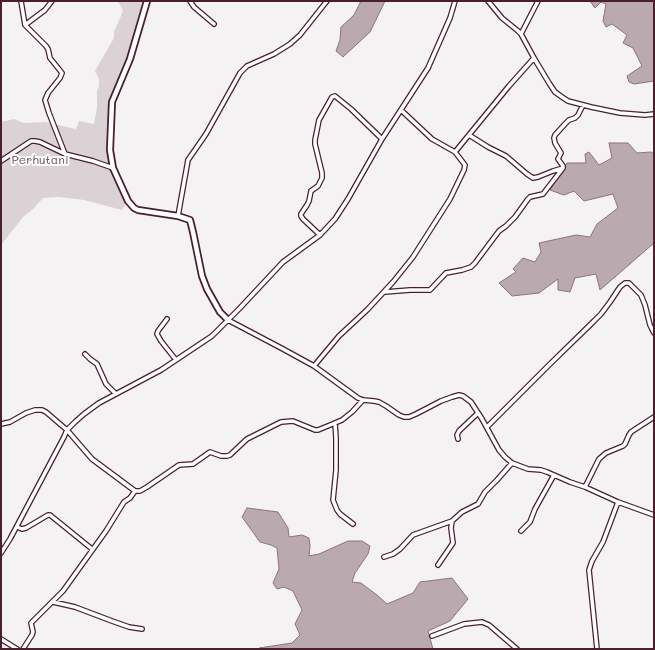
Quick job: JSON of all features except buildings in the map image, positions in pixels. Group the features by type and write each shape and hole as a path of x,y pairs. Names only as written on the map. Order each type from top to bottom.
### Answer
{"street":[{"path":"21,1 25,25 46,46 50,58 62,73 45,100 65,154"},
{"path":"25,25 45,10 52,1"},
{"path":"147,1 130,60 112,102 110,150 113,168 128,201 134,208 138,210 178,216 190,220 202,276 220,312 228,320 314,366 358,398 379,402 404,417 409,417 452,397 459,395 466,398 471,402 487,427 499,450 512,462 528,470 541,470 618,502 654,515"},
{"path":"190,1 194,7 214,24"},
{"path":"178,216 188,160 206,134 240,73 247,66 274,54 290,44 300,35 327,1"},
{"path":"1,553 17,527 67,430 93,407 161,370 212,336 283,262 320,235 335,219 342,210 382,139 431,62 450,18 455,1"},
{"path":"488,1 502,18 521,34 549,83 558,95 568,101 583,106 645,115 654,114"},
{"path":"521,34 538,1"},
{"path":"455,152 534,58"},
{"path":"320,235 303,219 301,214 309,201 311,191 318,186 322,178 314,144 319,120 332,97 335,96 351,109 382,139"},
{"path":"563,168 558,159 561,153 555,143 554,138 569,120 578,115 583,106"},
{"path":"314,366 340,336 385,292 413,256 450,199 465,166 455,152 432,139 401,110"},
{"path":"469,135 506,156 533,178 553,170 563,168"},
{"path":"1,161 31,141 40,142 65,154 113,168"},
{"path":"385,292 430,290 446,273 471,267 499,231 515,217 528,199 530,197 543,194 563,168"},
{"path":"487,427 601,314 620,287 625,283 630,283 641,295 654,333"},
{"path":"167,319 157,334 176,360"},
{"path":"85,354 97,364 106,384 116,394"},
{"path":"1,424 10,422 35,410 46,412 67,430 92,459 135,491 140,491 144,490 179,465 193,464 210,452 221,456 230,455 247,440 281,422 290,420 318,430 342,420 363,400"},
{"path":"458,439 457,435 459,431 478,413"},
{"path":"585,487 599,458 606,453 623,446 631,432 654,417"},
{"path":"335,423 336,470 333,500 340,514 353,524"},
{"path":"384,557 394,554 413,534 452,521 462,512 478,504 485,492 512,462"},
{"path":"521,531 530,522 535,509 554,475"},
{"path":"23,649 33,632 31,623 63,591 106,531 124,502 130,498 135,491"},
{"path":"597,649 589,570 592,561 603,542 618,502"},
{"path":"17,527 22,529 26,528 50,515 92,549"},
{"path":"438,565 454,543 451,528 452,521"},
{"path":"53,602 75,607 129,627 142,629"},
{"path":"432,636 464,624 482,622 489,625 518,649"},
{"path":"1,639 16,649"}],"green space":[{"name":"Perhutani","path":"115,1 146,1 129,59 111,101 108,164 111,174 126,204 122,210 84,200 59,197 43,198 23,217 1,245 1,122 14,119 24,123 45,122 76,129 79,121 94,124 97,108 97,91 99,86 99,79 95,71 114,38 114,32 123,11 119,3"}],"shaded area":[{"path":"361,1 385,1 370,32 343,57 336,51 340,40 341,27 354,15"},
{"path":"590,1 654,1 654,81 634,84 629,82 627,76 642,66 633,48 623,43 627,35 612,24 606,27 603,21 606,4 601,2 595,8"},
{"path":"609,143 628,143 637,153 651,152 654,154 654,243 600,290 596,274 575,278 570,292 558,290 558,279 539,293 512,296 499,283 516,272 513,269 523,258 535,262 541,252 539,243 576,235 590,237 597,224 618,208 613,194 584,201 574,191 564,195 550,190 567,163 586,163 585,154 589,152 599,165 612,158"},
{"path":"247,508 278,512 288,528 289,537 302,535 309,538 309,556 319,554 348,541 362,541 370,546 368,554 355,573 352,582 361,583 387,604 413,593 420,582 452,578 468,599 450,621 428,631 433,649 259,649 292,643 300,635 295,624 302,610 293,591 284,587 277,589 273,583 279,569 277,548 260,542 242,517"}]}
